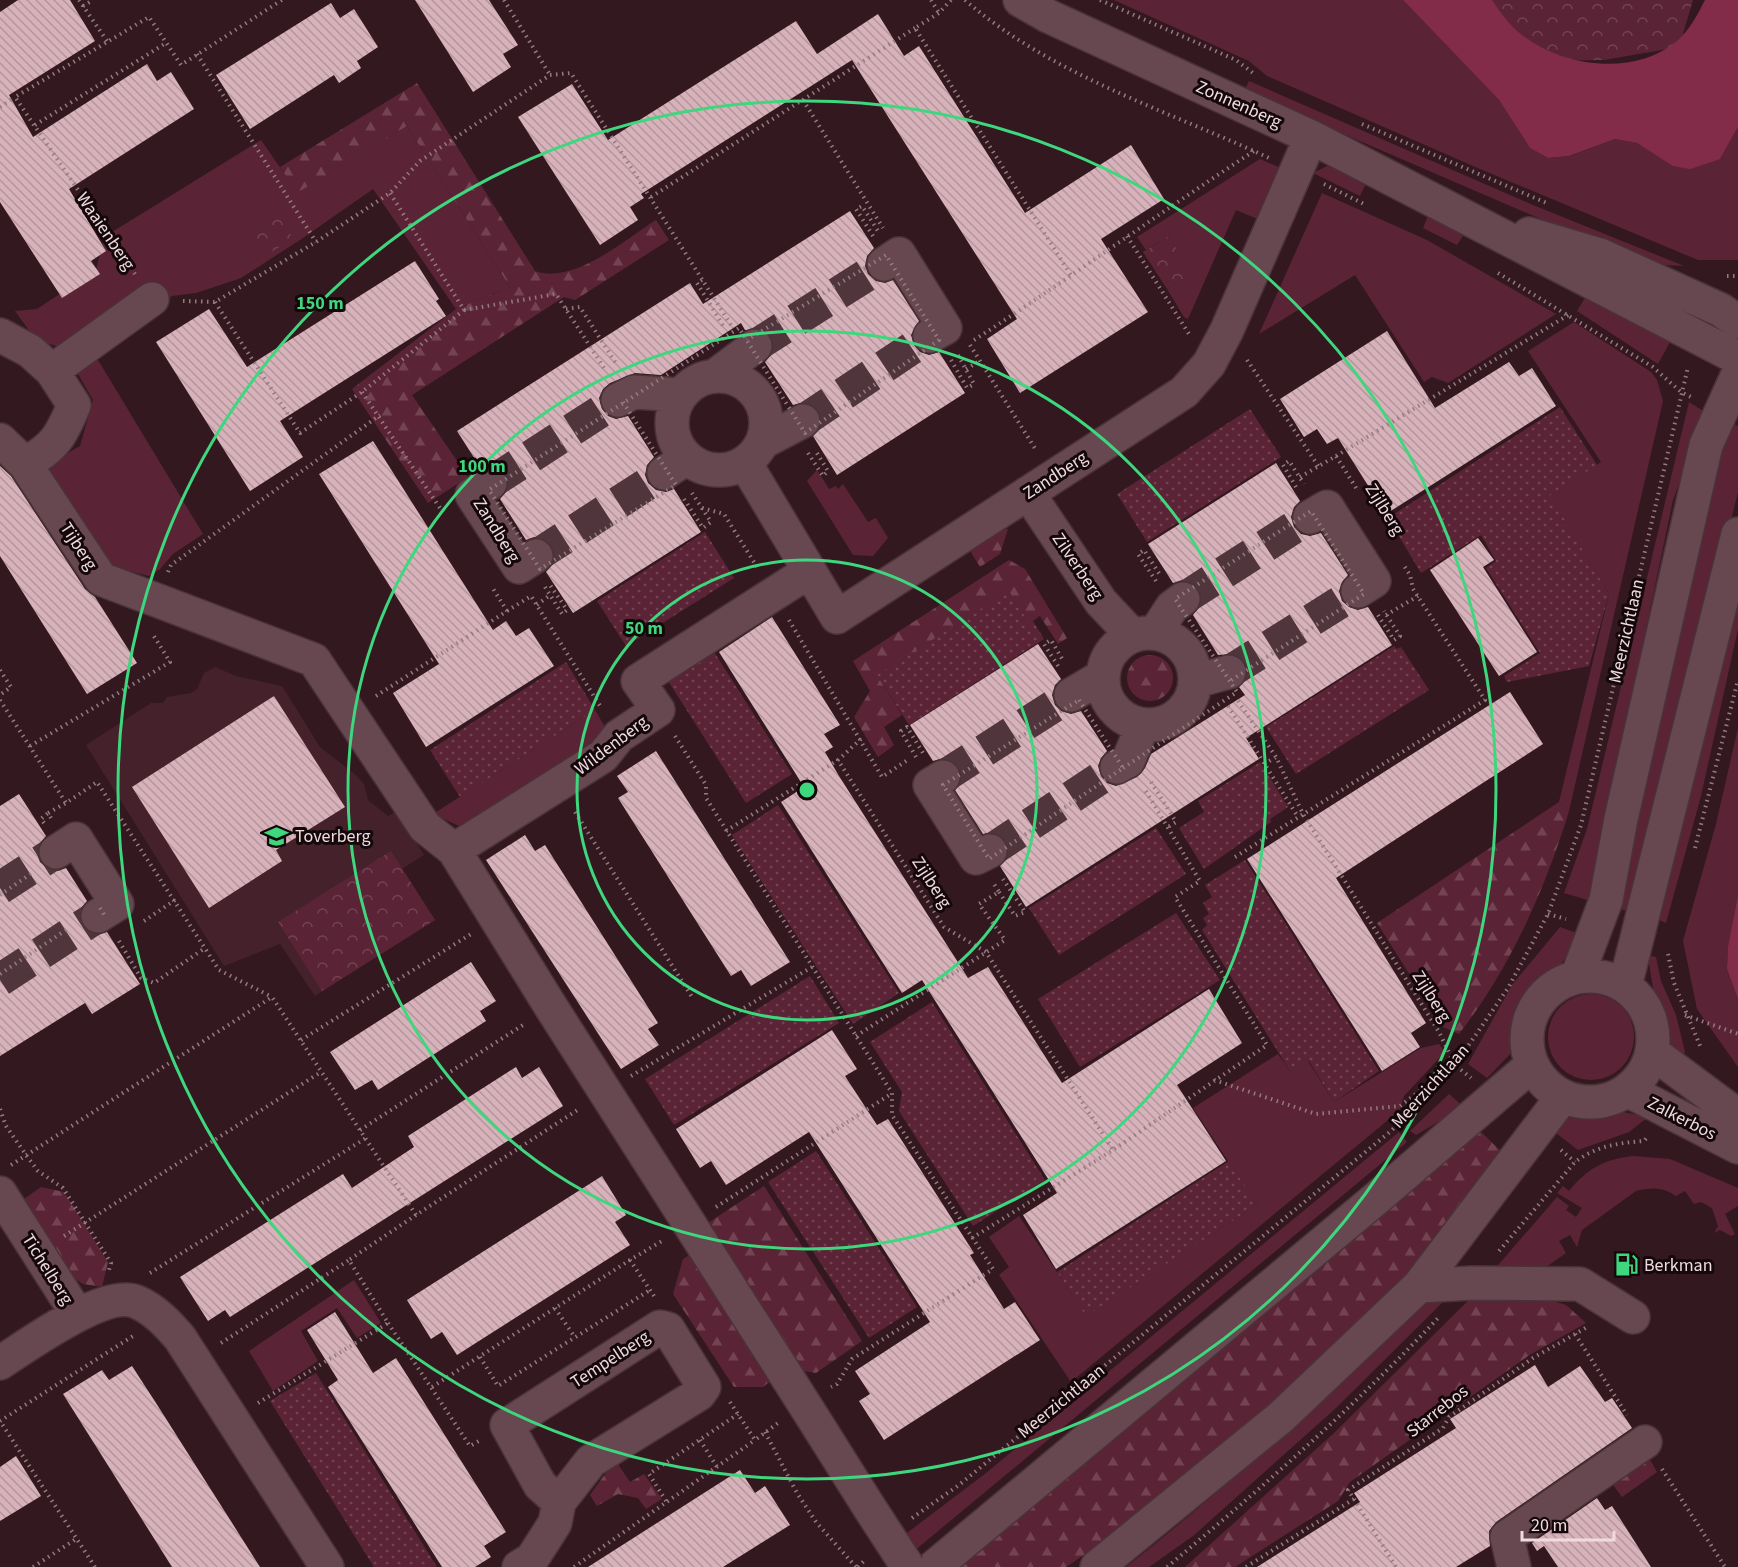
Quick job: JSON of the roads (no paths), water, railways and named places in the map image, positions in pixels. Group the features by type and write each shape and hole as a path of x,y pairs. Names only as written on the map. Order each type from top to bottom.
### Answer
{"street":[{"name":"Zonnenberg","path":"1020,0 1048,16 1311,137 1738,358"},
{"name":"Zandberg","path":"754,453 808,572 837,617 1185,392 1209,364 1227,330 1311,137"},
{"name":"Zonnenberg","path":"1456,212 1600,255 1729,316"},
{"path":"884,264 899,254 945,328 937,335"},
{"path":"52,371 152,299"},
{"path":"0,335 30,351 52,371 74,405 61,436 39,456 25,464"},
{"path":"716,376 744,343"},
{"name":"Meerzichtlaan","path":"1577,977 1606,900 1623,807 1706,445 1738,374"},
{"path":"754,453 767,426 765,411 758,396 746,384 732,377 716,376 696,382 681,395 674,407 672,421 678,448 676,471 700,467 715,471 730,469 803,421"},
{"path":"627,397 681,395"},
{"name":"Tijberg","path":"0,440 25,464 101,579 314,660 425,827 454,850"},
{"name":"Zandberg","path":"490,483 472,495 519,567 535,562"},
{"name":"Zilverberg","path":"1041,484 1101,602 1144,634 1180,644 1220,682 1193,696 1185,709 1173,719 1158,725 1143,725"},
{"path":"1310,516 1327,507 1374,581 1358,591"},
{"path":"1625,986 1738,534"},
{"name":"Wildenberg","path":"454,850 603,756 620,736 658,710 638,681 808,572"},
{"path":"1133,769 1143,725 1130,721 1109,702 1103,676 1112,651 1144,634 1183,599"},
{"path":"1071,695 1103,676"},
{"path":"943,777 930,785 990,862"},
{"path":"46,861 76,839 117,904 98,919"},
{"path":"454,850 551,1007 908,1567"},
{"path":"1597,976 1625,986 1642,1004 1650,1019 1652,1052 1643,1073 1627,1090 1607,1100 1592,1102 1563,1096 1542,1080 1532,1065 1527,1040 1531,1016 1537,1004 1554,987 1577,977 1597,976"},
{"name":"Zalkerbos","path":"1652,1052 1738,1116"},
{"path":"934,1567 1378,1197 1532,1065"},
{"name":"Zalkerbos","path":"1627,1090 1738,1147"},
{"path":"1097,1567 1281,1417 1419,1286 1563,1096"},
{"name":"Tichelberg","path":"4,1180 38,1253 89,1310"},
{"path":"1419,1286 1472,1283 1580,1284 1633,1317"},
{"path":"0,1364 89,1310 114,1302 148,1309 180,1338 327,1567"},
{"name":"Tempelberg","path":"660,1327 669,1329 704,1387 699,1394 591,1461 559,1502 540,1485 507,1425 660,1327"},
{"path":"1514,1567 1507,1537 1645,1442"},
{"path":"519,1567 532,1559 555,1524 559,1502"}],"tunnel":[{"path":"755,346 884,264"},
{"path":"803,421 930,336"},
{"path":"490,483 618,400"},
{"path":"536,556 664,473"},
{"path":"1183,599 1310,517"},
{"path":"1229,672 1358,591"},
{"path":"943,777 1071,695"},
{"path":"990,851 1117,767"},
{"path":"0,888 56,852"},
{"path":"0,980 98,916"}],"place":[{"name":"Toverberg","path":"277,836"},
{"name":"Berkman","path":"1626,1265"}]}
